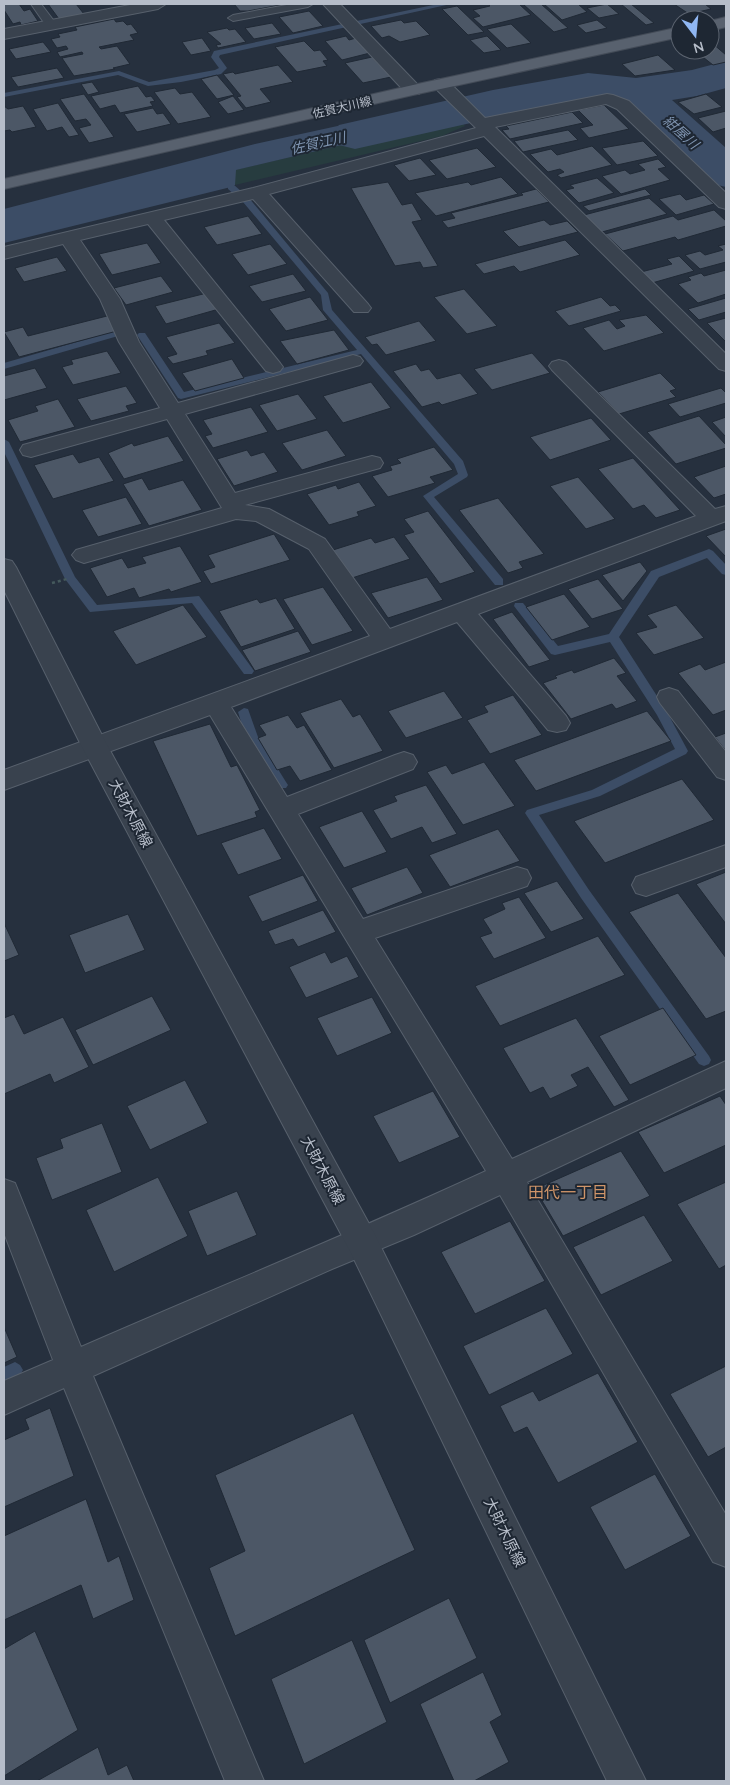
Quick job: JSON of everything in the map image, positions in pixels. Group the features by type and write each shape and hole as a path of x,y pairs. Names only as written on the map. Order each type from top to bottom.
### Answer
{"main road":[{"name":"佐賀大川線","path":"4,184 413,90 670,34"}],"street":[{"path":"6,31 158,4"},
{"path":"331,4 413,90"},
{"path":"441,84 726,366"},
{"path":"4,253 244,195 483,125 607,98 623,105 726,203"},
{"path":"244,195 361,308"},
{"path":"152,216 272,367"},
{"path":"68,237 110,299 129,342 234,507 262,514 317,544 385,640"},
{"path":"31,450 353,361"},
{"path":"4,780 94,745 216,703 719,516 559,366"},
{"path":"84,555 372,463"},
{"name":"大財木原線","path":"4,566 94,745 362,1242 627,1781"},
{"path":"462,612 557,723"},
{"path":"670,697 726,770"},
{"path":"216,703 507,1178 726,1549"},
{"path":"280,810 404,762"},
{"path":"646,885 726,856"},
{"path":"356,933 517,878"},
{"path":"4,1398 72,1366 507,1178 726,1074"},
{"path":"4,1192 72,1366 244,1781"}],"lane":[{"path":"36,4 51,24"},
{"path":"232,18 308,4"}],"green space":[{"path":"460,120 465,126 442,136 235,185 235,170 443,121"}],"water":[{"path":"443,103 460,120 443,121 236,170 235,185 231,187 4,243 4,209 255,144"}],"building":[{"path":"4,4 19,4 24,11 30,9 38,21 21,25 20,22 13,24 4,10"},
{"path":"48,4 76,4 84,14 59,19"},
{"path":"234,4 286,4 240,11"},
{"path":"488,4 519,4 531,15 483,27 473,18 480,16 473,10 490,6"},
{"path":"523,4 541,4 568,28 554,32"},
{"path":"544,4 578,4 587,12 562,20"},
{"path":"607,4 619,14 599,18 587,8"},
{"path":"621,4 631,4 654,23 646,25"},
{"path":"674,4 705,4 711,9 707,10 683,10"},
{"path":"457,6 484,32 468,35 442,9"},
{"path":"309,11 323,26 293,33 279,17"},
{"path":"114,19 116,22 123,21 127,25 131,24 138,33 130,35 134,40 99,47 101,49 117,46 130,64 113,68 115,69 74,76 62,58 83,54 82,52 60,57 57,52 68,49 66,46 57,48 51,39 60,37 58,34 77,30 75,27"},
{"path":"401,20 404,23 416,21 430,35 400,42 389,36 382,38 371,26"},
{"path":"597,20 607,28 586,33 577,25"},
{"path":"272,23 281,34 254,39 245,28"},
{"path":"511,24 531,43 507,48 487,29"},
{"path":"227,28 229,30 235,29 246,42 218,48 216,45 221,44 207,32"},
{"path":"346,36 349,40 356,38 370,53 342,60 325,41"},
{"path":"487,36 501,50 484,53 470,40"},
{"path":"202,38 211,51 191,55 182,42"},
{"path":"304,41 314,51 320,50 328,60 323,61 327,66 297,72 275,47"},
{"path":"43,42 51,52 16,59 9,49"},
{"path":"720,50 726,55 726,62 713,65 707,60 720,60"},
{"path":"658,55 675,70 635,76 622,64"},
{"path":"372,57 391,77 363,83 345,63"},
{"path":"278,65 293,82 260,89 271,102 246,108 237,97 241,96 223,74 233,72 235,74"},
{"path":"57,68 64,78 18,87 11,77"},
{"path":"217,75 234,95 217,99 201,79"},
{"path":"92,82 99,92 88,95 81,84"},
{"path":"138,86 146,97 151,96 155,101 150,102 153,106 120,113 115,105 100,109 91,96"},
{"path":"175,88 180,94 192,92 211,117 178,124 154,92"},
{"path":"84,94 114,137 89,143 79,128 91,125 86,119 75,121 60,99"},
{"path":"706,94 722,107 694,114 678,102"},
{"path":"233,96 244,110 228,114 218,102"},
{"path":"58,103 79,135 69,137 62,127 47,131 33,109"},
{"path":"604,105 629,129 589,138 580,128 593,125 578,110"},
{"path":"4,106 8,109 23,106 36,127 12,132 10,130 4,131"},
{"path":"153,108 157,114 163,113 171,124 137,132 124,114"},
{"path":"726,111 726,128 713,132 698,118"},
{"path":"572,112 583,123 510,139 502,130 509,129 506,126"},
{"path":"568,130 578,140 523,152 514,141"},
{"path":"643,141 658,156 617,165 602,148"},
{"path":"592,146 612,165 561,178 557,175 564,172 560,169 548,172 530,154 551,149 557,155"},
{"path":"477,148 496,167 447,179 429,160"},
{"path":"420,158 436,175 409,181 394,165"},
{"path":"658,159 666,167 658,169 670,180 621,194 602,176 625,170 630,174 645,170 638,164"},
{"path":"501,177 518,194 436,216 415,193 468,182 471,185"},
{"path":"597,178 614,193 579,203 566,190 574,188 570,185"},
{"path":"388,182 402,205 412,203 422,220 412,222 438,266 423,268 420,262 395,266 351,188"},
{"path":"536,189 549,202 448,228 442,221 455,218 451,213 523,195 521,193"},
{"path":"645,189 651,195 589,211 583,206"},
{"path":"680,194 686,200 704,195 714,204 676,215 659,199"},
{"path":"649,198 667,214 602,232 584,215"},
{"path":"714,210 726,221 726,226 678,240 675,237 623,251 605,234 673,216 678,220"},
{"path":"248,216 262,234 217,245 204,227"},
{"path":"544,220 550,225 567,221 578,232 519,247 503,231"},
{"path":"565,240 580,255 520,272 514,266 484,274 475,264"},
{"path":"147,243 161,263 112,275 99,254"},
{"path":"270,244 287,264 248,275 232,254"},
{"path":"726,244 726,262 700,269 685,255 700,251 705,255 723,250 718,246"},
{"path":"679,256 694,271 652,283 641,272 672,264 667,259"},
{"path":"57,257 67,271 24,282 15,268"},
{"path":"726,270 726,294 698,303 678,284 691,280 688,277 701,273 704,276"},
{"path":"293,274 306,291 262,302 249,286"},
{"path":"161,276 173,292 126,305 114,288"},
{"path":"464,289 497,326 467,334 434,297"},
{"path":"207,293 219,309 166,324 155,306"},
{"path":"310,297 328,320 286,331 269,309"},
{"path":"601,297 610,306 615,305 621,311 569,326 555,311"},
{"path":"726,298 726,312 699,320 688,309"},
{"path":"646,315 664,333 604,351 583,328 609,320 617,329 625,326 619,320"},
{"path":"107,316 117,331 19,357 4,332 23,327 28,336"},
{"path":"726,318 726,342 707,323"},
{"path":"419,321 436,341 386,355 377,344 372,345 365,337"},
{"path":"219,323 235,343 206,351 208,355 173,364 167,357 177,354 166,337"},
{"path":"334,330 349,350 297,364 280,341"},
{"path":"107,351 121,373 73,385 62,367 73,364 71,360"},
{"path":"532,353 550,373 492,390 474,369"},
{"path":"232,359 244,378 195,391 182,373"},
{"path":"416,364 421,371 429,369 437,379 460,373 478,394 442,405 439,402 422,407 393,371"},
{"path":"35,368 47,388 4,400 4,376"},
{"path":"660,373 676,389 670,391 676,397 619,414 598,392"},
{"path":"371,382 391,408 343,423 323,396"},
{"path":"126,386 137,403 126,406 129,411 91,421 77,399"},
{"path":"721,388 726,393 726,403 680,417 668,404"},
{"path":"298,394 317,419 277,431 259,405"},
{"path":"58,399 75,427 20,442 8,420 38,411 35,406"},
{"path":"251,407 268,432 213,448 205,436 212,434 203,420"},
{"path":"699,416 726,445 726,448 676,464 647,432"},
{"path":"726,417 726,437 712,422"},
{"path":"591,418 611,440 550,460 530,437"},
{"path":"327,430 346,456 302,470 282,443"},
{"path":"168,436 184,461 124,479 108,453 132,443 134,446"},
{"path":"434,447 453,470 430,477 435,483 388,497 372,476 392,470 390,466 401,463 397,459"},
{"path":"247,450 251,456 264,452 278,472 234,486 217,459"},
{"path":"73,454 79,463 99,457 114,481 53,499 34,465"},
{"path":"633,458 680,510 656,518 644,505 633,509 598,469"},
{"path":"726,466 726,494 714,498 694,477"},
{"path":"578,477 615,519 586,529 550,486"},
{"path":"142,478 149,490 183,480 202,510 149,526 123,484"},
{"path":"359,482 376,506 357,512 359,516 329,525 307,494 336,485 338,489"},
{"path":"126,497 142,524 98,537 82,510"},
{"path":"498,498 544,554 519,562 523,568 508,573 459,510"},
{"path":"428,511 475,572 440,584 404,535 414,532 404,519"},
{"path":"726,529 726,557 706,536"},
{"path":"274,534 290,560 211,584 203,571 215,567 208,555"},
{"path":"394,537 410,559 352,578 333,550 371,538 375,543"},
{"path":"180,546 202,582 171,592 169,589 139,598 134,588 107,597 90,568 122,558 128,568 146,563 142,557"},
{"path":"640,562 647,571 623,601 602,575"},
{"path":"427,577 443,600 388,618 371,593"},
{"path":"598,579 623,609 592,619 568,589"},
{"path":"323,587 353,631 312,645 283,599"},
{"path":"564,594 590,627 552,640 526,607"},
{"path":"276,598 295,629 241,647 219,611 257,599 260,603"},
{"path":"183,605 207,637 136,665 113,631"},
{"path":"676,605 704,638 654,655 636,633 657,627 647,615"},
{"path":"512,612 550,660 529,667 493,619"},
{"path":"298,631 311,652 255,671 242,650"},
{"path":"614,658 626,673 617,676 637,701 616,709 612,704 571,719 543,683 572,670 574,673"},
{"path":"726,662 726,710 713,715 678,673 700,664 705,670"},
{"path":"444,691 463,718 406,738 388,711"},
{"path":"513,695 542,735 490,754 467,720 488,712 484,706"},
{"path":"341,699 353,717 360,714 383,751 334,768 300,713"},
{"path":"647,711 671,741 536,791 514,760"},
{"path":"288,715 297,728 304,725 332,770 300,781 290,766 277,770 258,738 266,735 259,725"},
{"path":"210,724 231,767 237,765 260,810 255,812 257,817 197,836 153,741"},
{"path":"726,733 726,751 715,737"},
{"path":"484,762 515,806 463,825 427,772 446,765 452,774"},
{"path":"682,779 714,820 605,863 574,821"},
{"path":"426,785 457,834 432,843 422,827 391,839 373,810 397,801 394,796"},
{"path":"362,811 387,852 344,868 319,827"},
{"path":"264,828 282,859 238,875 221,843"},
{"path":"498,829 520,861 450,887 429,855"},
{"path":"407,867 423,893 367,915 351,888"},
{"path":"726,872 726,924 696,884"},
{"path":"303,875 318,901 262,922 248,896"},
{"path":"557,881 584,919 551,932 524,893"},
{"path":"678,893 726,958 726,1011 706,1019 629,912"},
{"path":"519,897 546,938 494,959 480,937 492,933 483,919 505,909 502,903"},
{"path":"323,910 336,932 298,947 293,939 275,945 268,931"},
{"path":"128,914 145,950 85,973 69,935"},
{"path":"4,923 19,955 4,961"},
{"path":"598,936 625,975 500,1026 475,986"},
{"path":"325,952 331,963 347,956 359,977 306,998 289,967"},
{"path":"152,996 171,1030 93,1065 75,1030"},
{"path":"372,997 392,1033 337,1056 317,1018"},
{"path":"663,1008 696,1055 630,1085 599,1036"},
{"path":"14,1014 24,1034 63,1017 89,1067 54,1083 50,1074 4,1094 4,1018"},
{"path":"576,1018 629,1100 614,1107 588,1067 571,1075 578,1086 550,1099 543,1087 530,1093 503,1048"},
{"path":"185,1080 208,1123 150,1150 127,1106"},
{"path":"433,1091 460,1137 399,1163 373,1116"},
{"path":"720,1096 726,1105 726,1145 664,1173 638,1132"},
{"path":"102,1123 122,1172 52,1200 36,1158 63,1148 60,1139"},
{"path":"621,1151 650,1196 563,1236 535,1189"},
{"path":"158,1177 188,1236 114,1272 86,1210"},
{"path":"726,1182 726,1265 719,1269 677,1204"},
{"path":"237,1191 257,1235 207,1256 188,1211"},
{"path":"644,1215 673,1261 601,1295 573,1247"},
{"path":"510,1221 545,1281 475,1314 441,1252"},
{"path":"546,1308 573,1354 489,1395 463,1346"},
{"path":"4,1327 17,1357 4,1363"},
{"path":"726,1366 726,1447 708,1457 670,1394"},
{"path":"598,1373 638,1442 558,1483 527,1427 514,1433 500,1406 533,1391 539,1401"},
{"path":"50,1408 74,1476 4,1507 4,1440 29,1429 25,1419"},
{"path":"353,1413 415,1550 235,1636 209,1568 245,1551 215,1475"},
{"path":"655,1474 691,1536 625,1570 590,1507"},
{"path":"86,1499 108,1562 119,1556 134,1600 93,1619 81,1585 4,1620 4,1536"},
{"path":"449,1598 477,1658 390,1703 364,1640"},
{"path":"35,1631 78,1730 4,1776 4,1649"},
{"path":"352,1640 387,1722 304,1764 271,1679"},
{"path":"483,1672 502,1715 490,1722 509,1762 474,1781 454,1781 420,1704"},
{"path":"98,1747 108,1775 127,1765 134,1781 37,1781"}],"waterway":[{"path":"4,95 119,73 148,84 181,80 218,72 223,68 215,57 217,53 447,4"},
{"path":"636,91 697,83 726,74"},
{"name":"佐賀江川","path":"355,135 493,104 588,86 636,91"},
{"name":"紺屋川","path":"636,91 726,173"},
{"path":"231,187 246,200 325,295 328,310 459,463 463,475 428,496 499,582"},
{"path":"4,366 115,334"},
{"path":"142,335 181,396 363,351"},
{"path":"4,442 70,579 94,609 195,599 248,671"},
{"path":"613,637 655,574 709,553 726,571"},
{"path":"519,606 555,651 613,637"},
{"path":"613,637 662,713 682,751 596,793 531,813 585,894 704,1060"},
{"path":"244,712 252,738 282,785"},
{"path":"4,1375 15,1370"}],"district":[{"name":"田代一丁目","path":"568,1192"}]}
